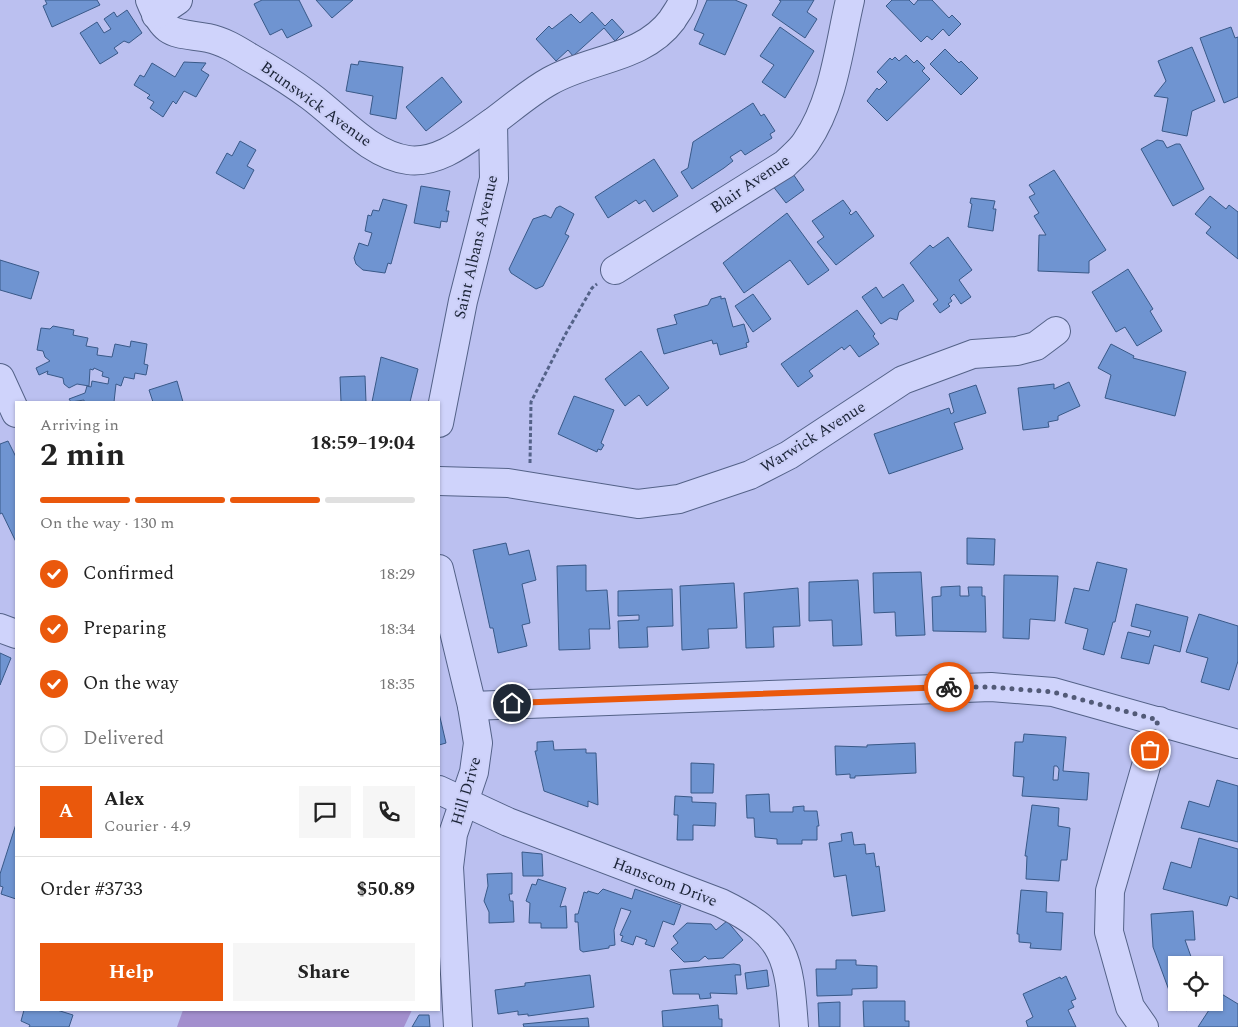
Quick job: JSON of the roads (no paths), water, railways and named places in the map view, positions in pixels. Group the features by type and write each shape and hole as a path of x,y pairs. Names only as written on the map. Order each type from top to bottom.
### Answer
{"street":[{"path":"153,8 178,0"},
{"path":"493,122 549,81 583,66 622,55 661,34 682,6 683,0"},
{"name":"Blair Avenue","path":"615,270 785,164 805,143 818,123 828,98 850,0"},
{"name":"Brunswick Avenue","path":"153,8 169,31 226,44 250,57 310,95 354,132 395,158 427,159 450,151 493,122"},
{"name":"Saint Albans Avenue","path":"440,417 463,301 494,179 493,122"},
{"name":"Warwick Avenue","path":"440,481 529,486 596,499 638,504 679,499 750,476 789,455 903,380 973,354 1017,351 1036,346 1056,330"},
{"path":"0,378 15,411"},
{"path":"440,573 472,706 991,687 1053,692 1238,744"},
{"path":"0,628 15,634"},
{"name":"Hill Drive","path":"458,1027 449,867 453,834 474,772 478,744 472,706"},
{"path":"1144,1027 1130,1007 1109,932 1110,891 1158,720"},
{"name":"Hanscom Drive","path":"440,790 508,822 721,903 751,917 772,936 785,958 791,986 794,1027"}]}
